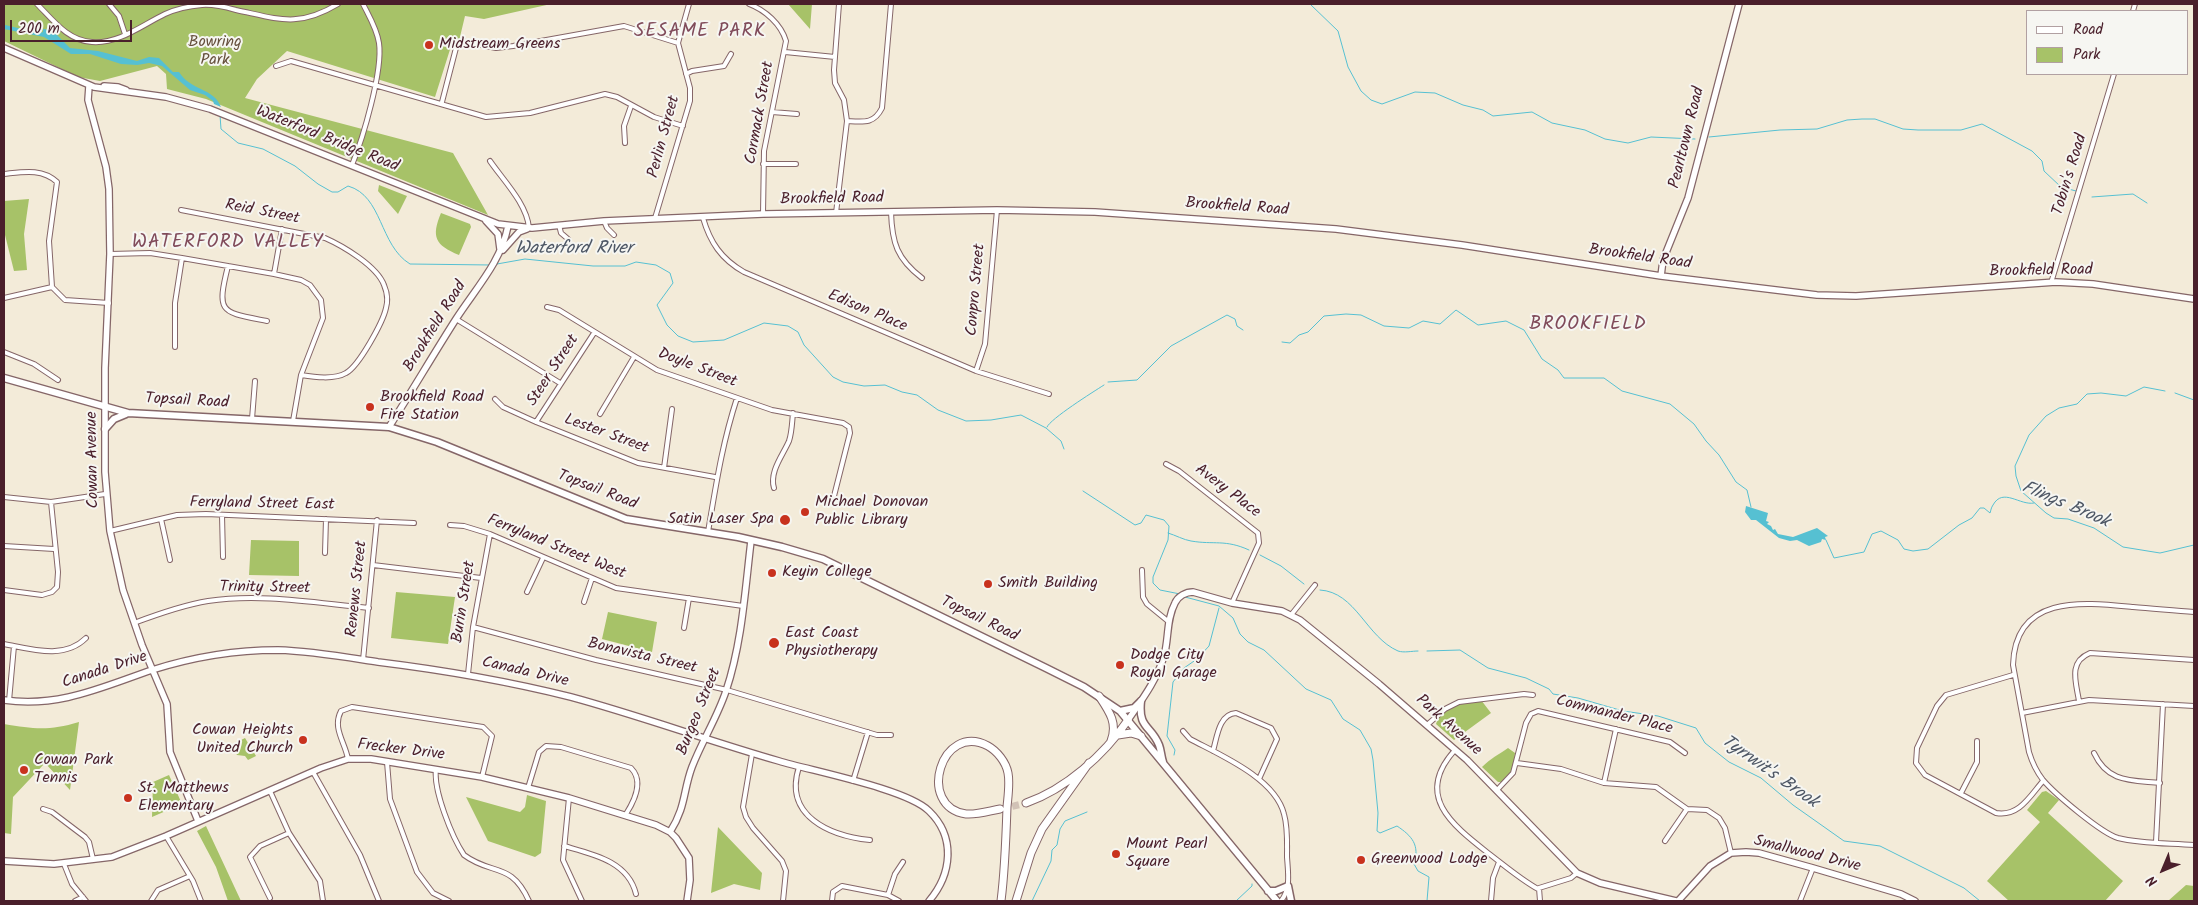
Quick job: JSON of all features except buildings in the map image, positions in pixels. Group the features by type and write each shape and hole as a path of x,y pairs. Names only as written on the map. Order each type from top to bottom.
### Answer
{"highway":[{"path":"1099,696 1113,720 1114,728 1110,744"},
{"path":"1026,803 1047,794 1089,763 1110,744 1128,720"},
{"path":"1118,735 1131,733 1141,736"},
{"path":"1000,809 975,814 960,812 944,799 938,774 941,763 953,749 969,741 983,744 996,752 1008,774 1001,901"},
{"path":"1016,901 1042,829 1089,763"}],"main road":[{"name":"Topsail Road","path":"4,378 128,413 389,427 437,442 626,518 782,547 839,566 1099,696 1120,711 1277,901"},
{"path":"106,429 114,419 128,413"},
{"path":"1120,711 1134,708 1141,701"},
{"path":"1141,701 1143,724 1158,744 1163,763"},
{"path":"1268,891 1276,891 1288,886 1291,901"}],"street":[{"path":"38,4 67,34 83,41 104,42 171,12 204,5 278,19 301,20 313,17 338,4"},
{"path":"109,4 119,16 127,33"},
{"path":"352,165 375,84 379,46 374,25 363,4"},
{"path":"442,102 459,42 496,48 624,26 678,43 689,4"},
{"name":"Cormack Street","path":"749,4 763,10 778,25 786,41 763,164 763,214"},
{"path":"836,214 848,121 844,100 835,83 839,4"},
{"path":"848,121 867,122 874,120 882,108 891,4"},
{"name":"Pearltown Road","path":"1661,276 1663,260 1688,198 1738,4"},
{"name":"Perlin Street","path":"655,218 690,101 686,74 678,43"},
{"name":"Waterford Bridge Road","path":"4,48 89,86 118,87 131,92 166,97 210,109 483,218 508,226"},
{"path":"785,52 835,57"},
{"path":"686,74 692,70 724,66 731,54"},
{"path":"276,66 291,61 442,102 486,117 530,113 605,94 617,97 631,106 683,126"},
{"name":"Tobin's Road","path":"2051,283 2114,75"},
{"name":"Cowan Avenue","path":"89,86 88,100 109,183 110,254 105,368 107,408 105,494 110,531 123,590 134,623 167,704 170,752 198,821"},
{"path":"625,144 624,126 631,106"},
{"path":"772,112 797,114"},
{"path":"490,161 516,199 531,228 519,232 500,254"},
{"path":"763,164 796,164"},
{"path":"4,174 26,171 42,173 57,182 49,241 52,287 65,300 109,303"},
{"name":"Reid Street","path":"181,210 325,238 340,245 376,273 384,284 387,306 382,319 355,365 346,373 332,377 301,375"},
{"name":"Brookfield Road","path":"389,427 456,319 496,261 500,254 508,226 531,228 604,220 703,218 763,214 997,210 1095,212 1336,229 1462,244 1661,276 1817,294 1856,296 2051,283 2093,284 2194,299"},
{"name":"Conpro Street","path":"976,371 985,344 997,210"},
{"path":"891,212 891,228 897,252 909,268 922,278"},
{"path":"483,218 498,234 500,254"},
{"name":"Edison Place","path":"703,218 714,246 726,260 744,272 976,371 1049,394"},
{"path":"604,220 607,228 614,235"},
{"path":"559,225 561,233 568,239"},
{"path":"274,274 282,229"},
{"path":"110,254 150,253 274,274 306,283 316,292 321,300 323,318 321,328 301,375 294,421"},
{"path":"175,347 176,296 182,258"},
{"path":"228,266 221,297 223,305 229,312 236,315 267,321"},
{"path":"4,298 52,287"},
{"name":"Doyle Street","path":"547,307 560,310 594,333 657,370 772,410 836,421 848,427 849,440 833,500"},
{"path":"456,319 560,383"},
{"name":"Steer Street","path":"536,422 594,333"},
{"path":"4,352 34,364 58,380"},
{"path":"600,414 634,357"},
{"path":"252,419 255,381"},
{"path":"708,533 724,438 737,398"},
{"name":"Lester Street","path":"495,399 503,407 536,422 638,462 716,477"},
{"path":"664,468 672,409"},
{"path":"774,488 772,482 774,472 790,440 793,413"},
{"name":"Avery Place","path":"1166,464 1179,471 1258,533 1258,543 1232,603"},
{"path":"4,497 51,502 105,494"},
{"path":"4,590 42,595 52,592 58,582 51,502"},
{"name":"Ferryland Street East","path":"110,531 177,515 326,518 414,523"},
{"path":"222,515 223,558"},
{"path":"325,553 326,518"},
{"path":"161,519 170,560"},
{"name":"Renews Street","path":"363,660 377,520"},
{"name":"Ferryland Street West","path":"450,525 464,526 490,534 616,588 743,606"},
{"name":"Burin Street","path":"468,674 473,627 490,534"},
{"name":"Burgeo Street","path":"670,832 685,801 690,773 727,690 738,641 751,541"},
{"path":"4,546 54,549"},
{"path":"527,592 543,558"},
{"path":"372,565 481,578"},
{"path":"1128,720 1141,701 1164,655 1169,622 1147,604 1143,597 1142,570"},
{"path":"584,602 592,578"},
{"path":"1291,615 1315,585"},
{"name":"Park Avenue","path":"1169,622 1177,599 1187,592 1291,615 1379,684 1455,750 1498,790 1577,873 1594,882 1677,901"},
{"name":"Trinity Street","path":"134,623 172,610 208,601 245,598 303,600 368,608"},
{"path":"684,628 689,598"},
{"path":"2194,612 2081,603 2056,606 2035,617 2022,632 2013,657 2013,675 2031,759 2043,781 2099,828 2112,836 2132,841 2194,845"},
{"name":"Bonavista Street","path":"473,627 596,660 727,690 880,736 891,734"},
{"path":"4,644 50,652 78,646 86,638"},
{"path":"6,701 14,646"},
{"name":"Canada Drive","path":"6,701 50,702 72,698 153,670 200,657 254,650 281,650 468,674 572,698 752,754 853,781 917,802 928,809 944,831 948,858 947,871 940,886 929,901"},
{"path":"2079,701 2075,668 2082,657 2090,653 2194,660"},
{"path":"2013,675 1946,695 1937,706 1917,748 1916,764 1920,770 1996,813 2010,814 2022,806 2043,781"},
{"path":"1427,725 1445,709 1459,702 1524,694 1533,695"},
{"path":"2022,713 2079,701 2114,700 2194,706"},
{"path":"2156,842 2163,704"},
{"path":"348,759 337,727 337,717 341,711 352,706 484,727 492,736 482,777"},
{"name":"Commander Place","path":"1498,790 1514,773 1517,763 1517,751 1526,723 1531,714 1536,711 1670,742 1685,753"},
{"path":"1213,751 1222,720 1231,713 1236,713 1271,728 1276,732 1277,739 1259,779"},
{"path":"1604,783 1616,729"},
{"path":"1183,731 1190,739 1259,779 1274,795 1284,814 1288,886 1281,901"},
{"path":"853,781 868,732"},
{"path":"1961,793 1977,762 1977,741"},
{"path":"528,788 539,752 546,746 570,749 623,764 636,773 637,788 626,814"},
{"path":"1455,750 1443,764 1437,782 1440,802 1448,819 1499,862 1538,889 1540,901"},
{"path":"2094,753 2100,767 2115,776 2124,780 2160,783"},
{"path":"752,754 743,807 746,817 753,828 782,861 786,871 783,901"},
{"name":"Frecker Drive","path":"4,861 64,864 112,857 348,759 388,762 482,777 626,814 670,832"},
{"path":"388,762 390,799 418,872 433,893 449,901"},
{"path":"1517,763 1561,768 1604,783 1656,787 1687,809 1707,810 1719,818 1725,828 1731,853"},
{"path":"799,767 796,797 808,816 836,834 870,840"},
{"path":"436,769 436,782 440,798 464,855 511,876 519,882 528,901"},
{"path":"313,772 360,854 379,901"},
{"path":"270,790 289,833 320,881 323,901"},
{"path":"569,798 563,860 566,871 582,901"},
{"path":"43,809 52,812 85,837 89,842 93,860"},
{"path":"1665,841 1687,809"},
{"path":"670,832 689,858 690,880 687,901"},
{"path":"270,898 250,857 260,846 289,833"},
{"path":"166,836 190,876 201,901"},
{"path":"564,846 602,858 617,865 634,883 636,894"},
{"name":"Smallwood Drive","path":"1677,901 1710,866 1731,853 1759,853 1813,868 1912,900"},
{"path":"888,894 895,874 903,862"},
{"path":"1491,901 1493,878 1499,862"},
{"path":"64,864 72,884 86,901"},
{"path":"1800,901 1813,868"},
{"path":"1538,889 1571,878 1577,873"},
{"path":"151,901 158,890 190,876"},
{"path":"832,901 836,889 842,886 888,894 899,901"},
{"path":"75,901 83,897"}],"green space":[{"name":"Bowring Park","path":"4,4 551,4 484,19 465,16 459,41 453,40 435,97 287,51 257,79 245,98 453,153 488,215 206,99 167,89 166,74 157,66 100,81 78,77 4,41"},
{"name":"SESAME PARK","path":"788,4 812,4 810,29"},
{"path":"379,185 407,196 398,214 378,191"},
{"path":"29,199 24,234 27,270 14,271 4,231 4,201"},
{"path":"441,213 470,224 471,227 459,255 445,248 437,239 436,228"},
{"path":"251,540 299,541 299,576 249,575"},
{"path":"396,592 455,597 448,644 391,638"},
{"path":"608,612 657,622 652,652 602,639"},
{"path":"1481,700 1491,713 1454,740 1436,724 1443,713 1449,709 1461,704"},
{"path":"79,722 70,790 45,763 13,797 11,834 4,833 4,724 42,728 59,727"},
{"path":"245,738 256,756 248,760 245,756 237,755 234,750 235,743"},
{"path":"1508,748 1515,753 1513,771 1502,782 1498,782 1482,767"},
{"path":"169,775 182,804 152,817 153,782"},
{"path":"2046,791 2059,800 2048,813 2123,881 2105,901 2009,901 1987,881 2040,822 2027,810 2042,792"},
{"path":"527,795 546,801 541,853 535,857 488,841 466,797 520,812 525,807"},
{"path":"206,826 241,901 228,901 216,867 197,831"},
{"path":"718,827 762,873 760,890 734,884 711,893"},
{"path":"2186,885 2194,886 2194,901 2168,901"}],"water":[{"path":"5,25 39,33 43,32 43,29 52,30 70,48 98,51 137,61 149,57 159,58 173,72 179,72 190,83 213,96 221,107 214,104 205,95 190,90 162,66 149,63 137,65 121,64 90,54 71,54 44,37 4,29"},
{"path":"1746,506 1768,513 1766,521 1769,522 1767,524 1773,530 1775,529 1778,534 1793,537 1817,528 1828,536 1825,537 1826,540 1822,539 1821,542 1809,546 1797,540 1790,541 1779,538 1756,520 1751,520 1745,512"}],"waterway":[{"path":"1310,4 1338,31 1348,67 1361,91 1371,100 1382,104 1415,92 1435,93 1463,105 1483,110 1493,116 1532,112 1552,123 1585,130 1605,139 1628,143 1651,137 1695,139"},
{"name":"Waterford River","path":"220,115 221,129 238,143 263,149 295,166 318,184 332,192 338,192 348,186 359,191 375,210 392,245 400,256 410,264 491,265"},
{"path":"1709,137 1780,130 1817,129 1847,120 1862,119 1875,119 1903,129 1918,130 1961,130 1982,124 2032,151 2042,161 2044,171 2061,187 2076,191"},
{"path":"2092,197 2133,194 2147,203"},
{"name":"Waterford River","path":"497,264 525,259 593,266 625,266 636,262 656,265 670,273 673,283 657,305 667,325 678,336 693,342 724,340 764,323 788,326 798,332 804,345 833,377 843,382 864,386 885,385 902,392 917,395 938,410 966,421 991,420 1021,415 1046,428 1061,441 1064,449"},
{"name":"Flings Brook","path":"1282,342 1290,343 1299,335 1308,332 1324,316 1361,315 1384,326 1409,328 1423,321 1440,324 1456,310 1478,325 1506,321 1524,330 1542,359 1558,370 1564,378 1604,378 1622,391 1670,404 1694,424 1719,455 1736,482 1747,490 1751,507"},
{"name":"Flings Brook","path":"1108,382 1137,380 1171,346 1227,315 1235,319 1237,326 1243,330"},
{"name":"Flings Brook","path":"1047,427 1063,412 1104,385"},
{"path":"2165,391 2144,387 2126,396 2101,393 2087,394 2077,404 2059,408 2046,416 2029,435 2015,466 2016,476 2021,491 2046,513 2054,518 2068,519 2094,528 2123,547 2160,553 2194,545"},
{"path":"2175,393 2194,400"},
{"name":"Waterford River","path":"1083,491 1135,525 1141,523 1146,515 1164,520 1169,526 1168,540 1153,577 1153,583 1160,590 1180,594"},
{"name":"Flings Brook","path":"1826,540 1834,558 1864,552 1872,534 1881,531 1898,540 1904,549 1913,551 1928,549 1959,525 1972,518 1980,508 1984,508 1990,513 1997,500 2007,497 2034,503"},
{"name":"Tyrrwit's Brook","path":"1168,533 1188,540 1226,543 1249,550"},
{"name":"Tyrrwit's Brook","path":"1260,555 1281,566 1304,584"},
{"name":"Tyrrwit's Brook","path":"1320,590 1343,598 1377,636 1398,651 1418,651"},
{"name":"Waterford River","path":"1185,597 1219,606 1233,618 1240,634 1248,642 1264,650 1306,689 1331,700 1343,719 1360,730 1371,749 1373,760 1378,813 1377,831 1380,833 1397,826 1411,837 1416,851 1414,864 1418,871 1429,877 1427,901"},
{"path":"1174,755 1175,750 1167,736 1173,682 1184,668 1197,659 1209,646 1219,608"},
{"name":"Tyrrwit's Brook","path":"1427,651 1460,650 1488,668 1526,678 1549,689 1553,694 1578,698 1623,711 1658,716 1696,728 1705,743 1729,762 1761,778 1793,805 1844,841 1880,846 1964,888 1980,901"},
{"path":"1032,901 1051,861 1052,850 1057,845 1060,829 1065,821 1087,812"},
{"path":"1236,901 1252,884"}],"tunnel":[{"path":"1002,809 1026,803"}],"place":[{"name":"Midstream Greens","path":"429,45"},
{"name":"Brookfield Road Fire Station","path":"370,407"},
{"name":"Michael Donovan Public Library","path":"805,512"},
{"name":"Satin Laser Spa","path":"785,520"},
{"name":"Keyin College","path":"772,573"},
{"name":"Smith Building","path":"988,584"},
{"name":"East Coast Physiotherapy","path":"774,643"},
{"name":"Dodge City Royal Garage","path":"1120,665"},
{"name":"Cowan Heights United Church","path":"303,740"},
{"name":"Cowan Park Tennis","path":"24,770"},
{"name":"St. Matthews Elementary","path":"128,798"},
{"name":"Mount Pearl Square","path":"1116,854"},
{"name":"Greenwood Lodge","path":"1361,860"}],"district":[{"name":"SESAME PARK","path":"700,33"},
{"name":"WATERFORD VALLEY","path":"228,244"},
{"name":"BROOKFIELD","path":"1588,326"}]}
